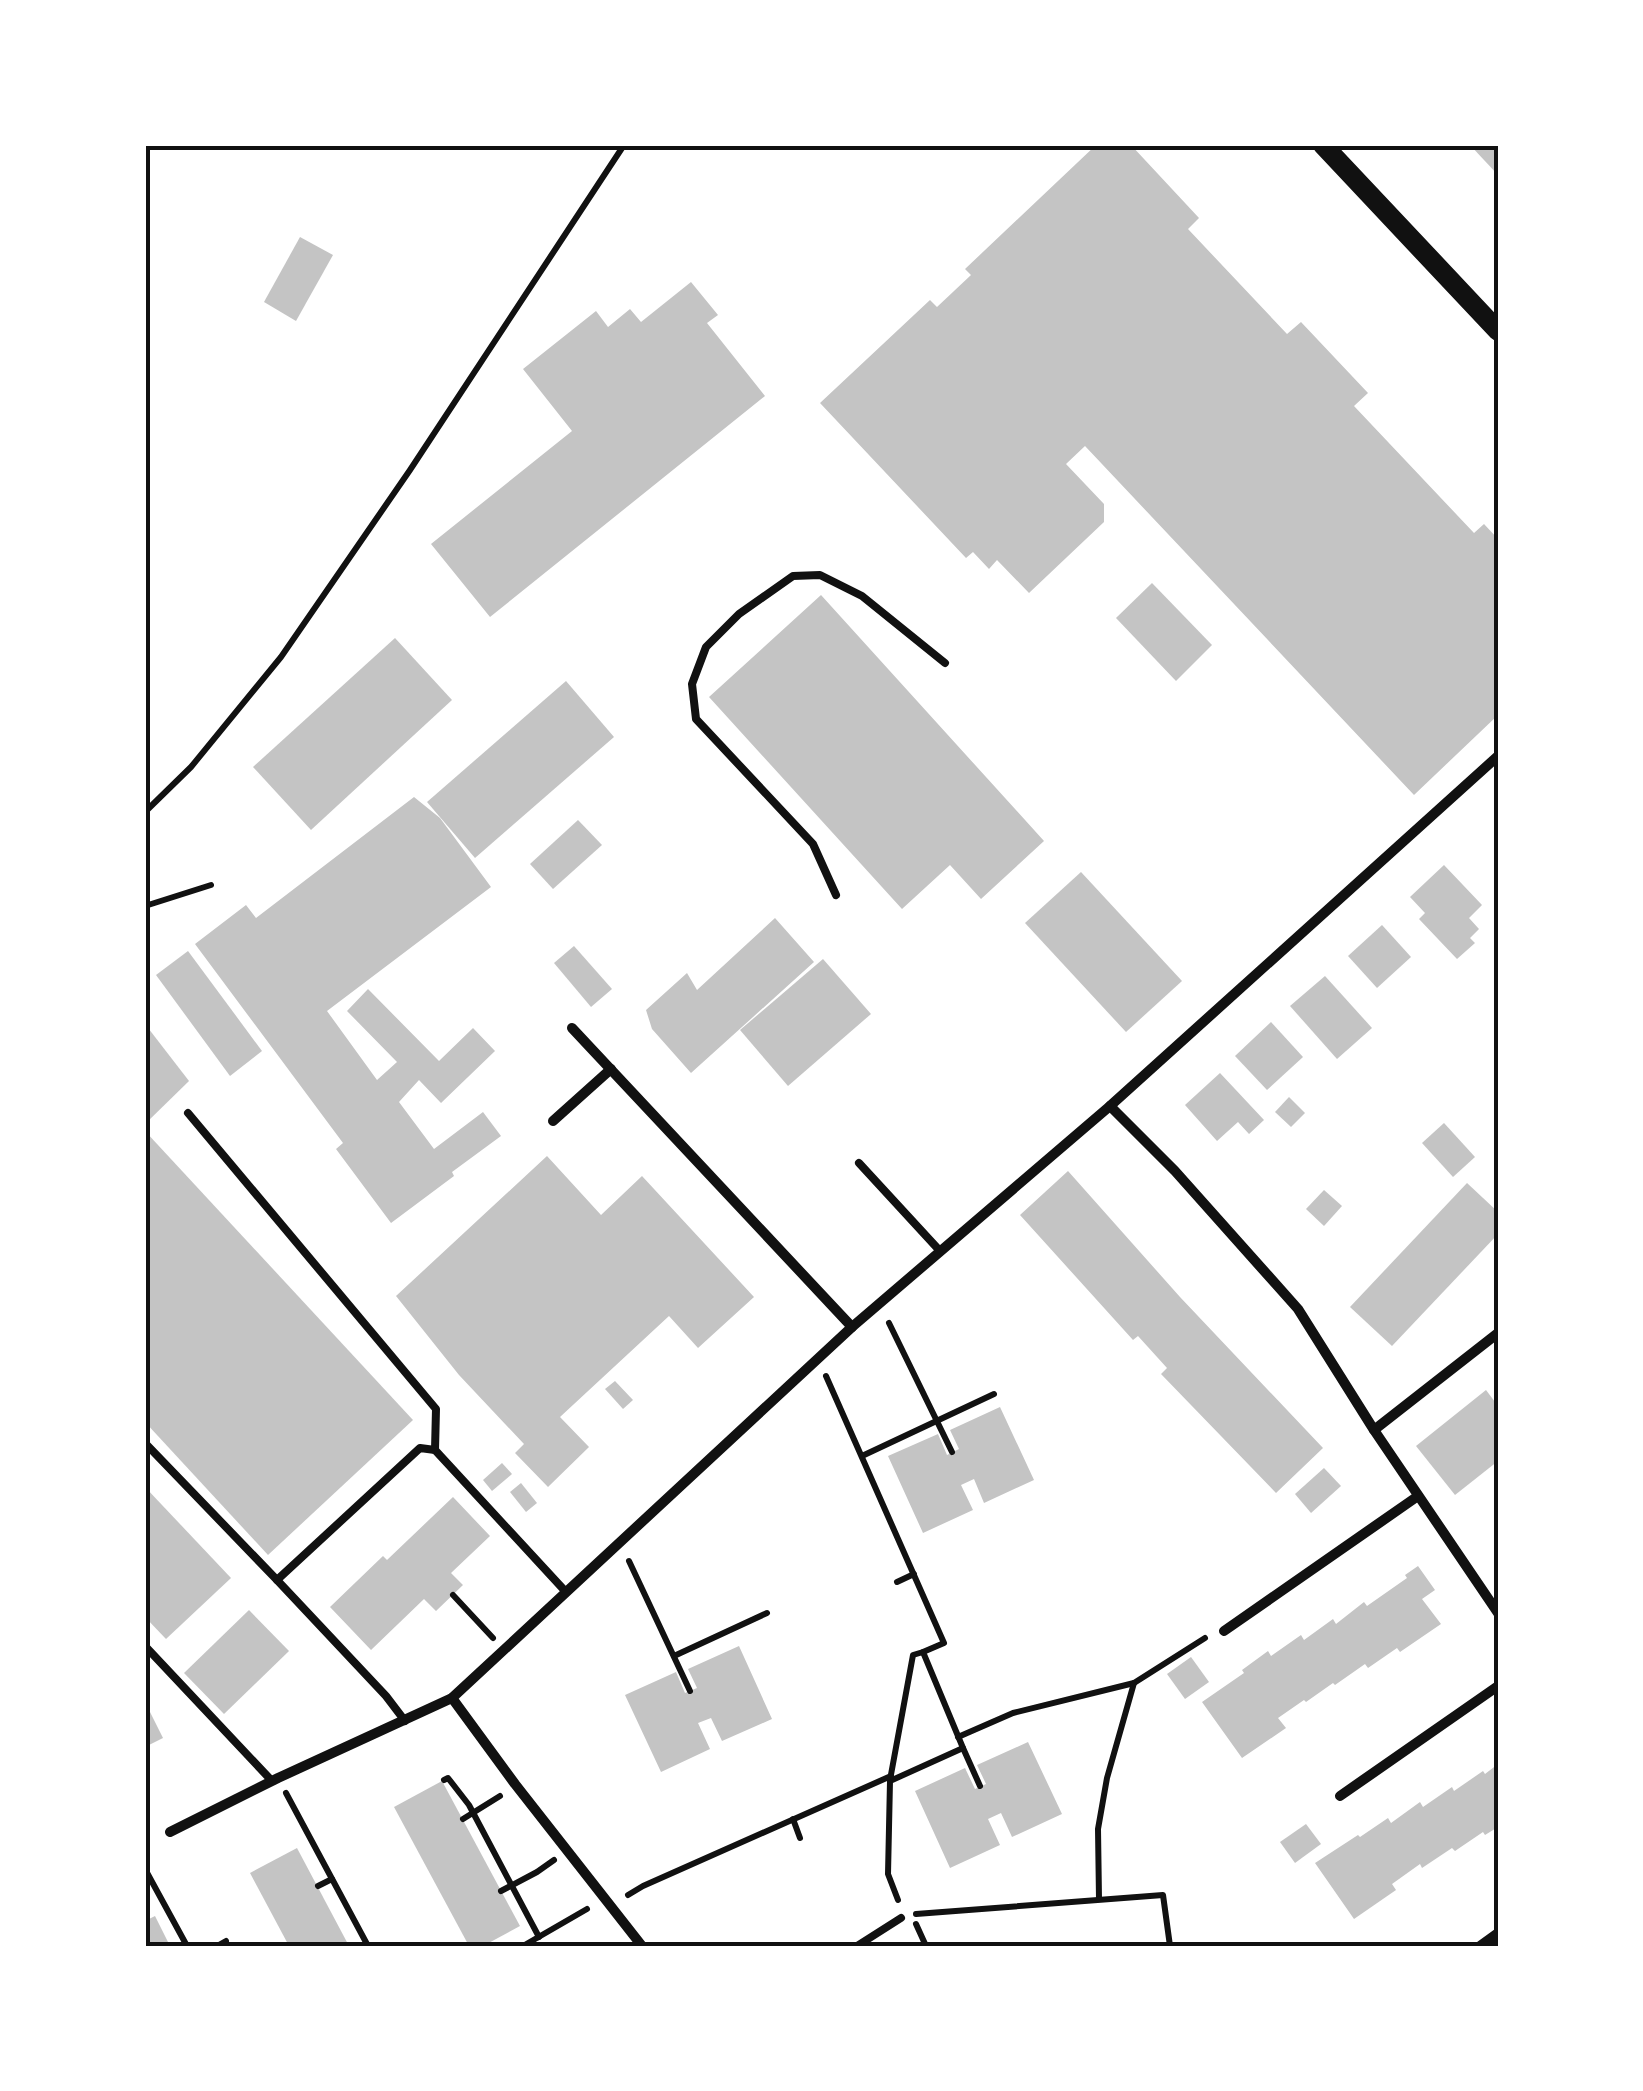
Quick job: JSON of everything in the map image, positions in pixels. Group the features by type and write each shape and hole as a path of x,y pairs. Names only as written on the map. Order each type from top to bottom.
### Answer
{"main road":[{"path":"1323,145 1498,331"}],"street":[{"path":"170,1832 452,1698 852,1327 1110,1106 1498,756"},
{"path":"572,1028 852,1327"},
{"path":"552,1122 611,1069"},
{"path":"1110,1106 1175,1171 1298,1309 1374,1430 1498,1612"},
{"path":"1374,1430 1498,1333"},
{"path":"1224,1632 1418,1496"},
{"path":"1340,1796 1498,1686"},
{"path":"452,1698 642,1946"},
{"path":"1480,1946 1498,1933"}],"lane":[{"path":"836,895 812,844 696,719 692,684 706,647 739,614 793,576 820,575 862,596 945,663"},
{"path":"188,1112 436,1409 435,1450"},
{"path":"860,1163 940,1251"},
{"path":"145,1444 386,1696 405,1721"},
{"path":"277,1580 420,1448 435,1450 566,1592"},
{"path":"145,1646 275,1780"},
{"path":"856,1946 900,1918"}],"path":[{"path":"145,812 191,767 282,657 624,145"},
{"path":"145,906 211,886"},
{"path":"879,1303 952,1452"},
{"path":"818,1358 944,1643 913,1655 890,1778 888,1874 904,1915 1163,1895 1170,1946"},
{"path":"862,1456 994,1394"},
{"path":"620,1542 690,1691"},
{"path":"897,1582 914,1574"},
{"path":"453,1595 504,1650"},
{"path":"674,1656 767,1614"},
{"path":"958,1737 1013,1714 1134,1683 1214,1632 1224,1632"},
{"path":"923,1652 980,1786"},
{"path":"1099,1899 1098,1829 1107,1778 1134,1683"},
{"path":"523,1946 642,1886 962,1748"},
{"path":"444,1780 448,1778 473,1813 538,1937"},
{"path":"275,1780 368,1946"},
{"path":"463,1819 489,1805"},
{"path":"793,1819 800,1838"},
{"path":"145,1869 186,1946"},
{"path":"502,1891 537,1872"},
{"path":"318,1886 332,1878"},
{"path":"217,1946 226,1942"}],"building":[{"path":"1096,145 1131,145 1199,218 1188,229 1287,334 1301,322 1368,393 1354,406 1474,533 1484,524 1498,539 1498,715 1414,795 1085,446 1066,464 1104,504 1104,522 1029,593 997,560 989,569 973,552 966,558 820,403 930,300 937,307 971,275 965,269"},
{"path":"1470,145 1498,145 1498,175"},
{"path":"300,237 333,255 296,321 264,302"},
{"path":"691,282 718,315 707,323 765,396 490,617 431,544 572,431 523,369 596,311 608,327 630,309 641,322"},
{"path":"1152,583 1212,645 1176,681 1116,618"},
{"path":"821,595 1044,841 981,899 950,865 902,909 709,697"},
{"path":"395,638 452,700 311,830 253,767"},
{"path":"566,681 614,737 475,858 427,802"},
{"path":"414,797 440,818 491,887 327,1011 377,1080 397,1062 347,1011 368,989 439,1061 473,1028 495,1051 441,1103 419,1080 399,1102 434,1149 483,1112 501,1136 391,1223 336,1149 343,1143 195,944 246,905 256,918"},
{"path":"578,820 602,845 553,889 530,864"},
{"path":"1444,865 1482,905 1469,918 1479,929 1470,938 1475,943 1457,959 1419,919 1425,913 1410,897"},
{"path":"1081,872 1182,981 1126,1032 1025,923"},
{"path":"775,918 814,962 691,1073 652,1029 646,1010 687,973 697,990"},
{"path":"1382,925 1411,957 1377,988 1348,956"},
{"path":"574,946 612,989 591,1007 554,963"},
{"path":"188,951 262,1051 230,1076 156,975"},
{"path":"823,959 871,1014 788,1086 740,1030"},
{"path":"1325,976 1372,1028 1337,1059 1290,1006"},
{"path":"1271,1022 1303,1057 1267,1090 1235,1056"},
{"path":"145,1024 189,1081 145,1124"},
{"path":"1220,1073 1264,1120 1249,1134 1238,1122 1217,1141 1185,1105"},
{"path":"1289,1097 1305,1113 1291,1127 1275,1112"},
{"path":"1444,1123 1475,1157 1453,1177 1422,1143"},
{"path":"145,1131 413,1420 268,1555 145,1422"},
{"path":"547,1156 601,1215 642,1176 754,1297 698,1348 669,1316 560,1417 589,1447 548,1487 515,1453 524,1444 459,1375 396,1296"},
{"path":"1068,1171 1323,1448 1276,1493 1161,1374 1167,1368 1138,1336 1133,1340 1020,1215"},
{"path":"1467,1183 1498,1212 1498,1234 1392,1346 1350,1307"},
{"path":"1324,1190 1342,1206 1324,1226 1306,1209"},
{"path":"615,1381 633,1400 623,1409 605,1389"},
{"path":"1486,1390 1498,1406 1498,1461 1455,1495 1416,1446"},
{"path":"1000,1407 1034,1480 984,1503 974,1479 961,1485 973,1510 923,1533 888,1456 938,1434 947,1455 959,1449 950,1430"},
{"path":"502,1463 512,1474 492,1491 483,1480"},
{"path":"1324,1468 1341,1486 1311,1513 1295,1494"},
{"path":"521,1483 537,1503 526,1512 510,1492"},
{"path":"145,1487 231,1578 166,1639 145,1617"},
{"path":"453,1497 490,1536 451,1573 463,1585 436,1611 424,1599 371,1650 330,1607"},
{"path":"1418,1566 1435,1590 1422,1599 1441,1624 1400,1652 1397,1648 1368,1668 1365,1664 1304,1700 1278,1718 1286,1728 1242,1758 1202,1702 1268,1651 1271,1656 1301,1635 1304,1640 1333,1619 1336,1624 1364,1602 1367,1606 1407,1578 1405,1575"},
{"path":"249,1610 289,1651 224,1714 184,1673"},
{"path":"739,1646 772,1719 722,1741 711,1718 698,1723 710,1749 661,1772 625,1695 676,1672 685,1693 697,1688 688,1669"},
{"path":"1191,1657 1209,1682 1185,1699 1167,1674"},
{"path":"145,1702 163,1738 145,1747"},
{"path":"1028,1742 1062,1814 1012,1837 1001,1813 988,1819 1000,1845 950,1868 915,1791 965,1768 975,1789 986,1784 977,1765"},
{"path":"1498,1764 1498,1827 1455,1851 1452,1848 1422,1868 1420,1864 1392,1884 1396,1890 1354,1919 1315,1863 1388,1818 1391,1823 1420,1802 1423,1807"},
{"path":"442,1781 520,1926 483,1946 469,1946 394,1807"},
{"path":"1306,1824 1321,1844 1295,1863 1280,1842"},
{"path":"297,1848 349,1946 289,1946 250,1873"},
{"path":"155,1916 170,1946 145,1946 145,1921"}]}
